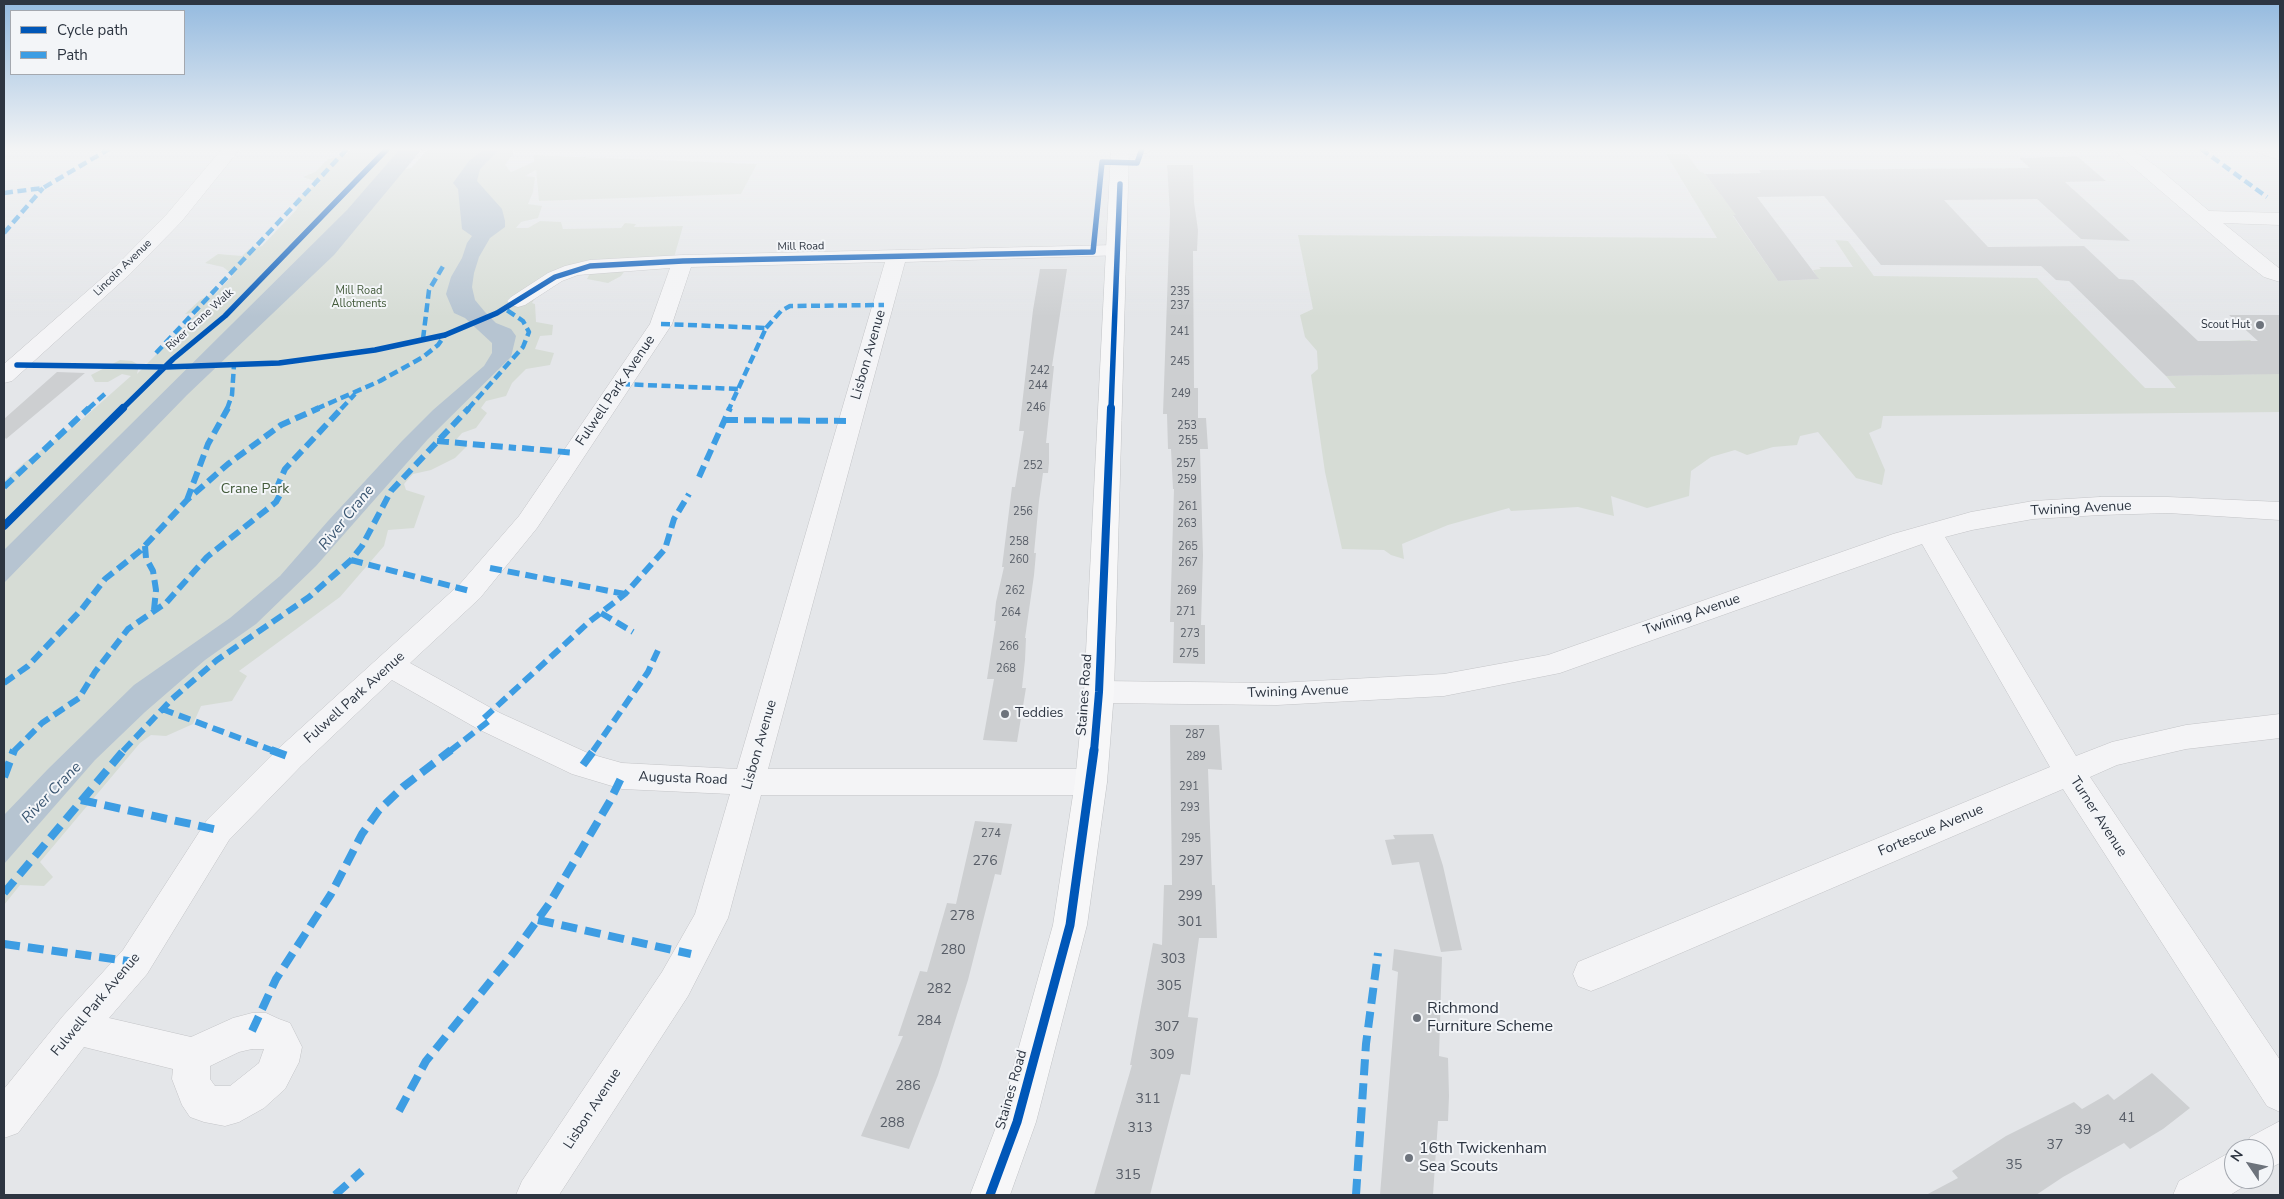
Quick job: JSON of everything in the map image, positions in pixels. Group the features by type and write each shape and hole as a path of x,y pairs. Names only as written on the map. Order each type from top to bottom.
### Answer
{"main road":[{"name":"Staines Road","path":"990,1195 1017,1122 1070,925 1091,782 1099,692 1118,205"}],"street":[{"name":"Lincoln Avenue","path":"4,376 124,270 185,205"},
{"path":"2189,205 2269,277"},
{"path":"2204,218 2280,218"},
{"name":"Mill Road","path":"518,301 555,277 572,270 590,266 683,261 1116,251"},
{"name":"Lisbon Avenue","path":"536,1195 675,984 711,918 897,256"},
{"name":"Fulwell Park Avenue","path":"4,1120 76,1028 135,962 218,830 290,757 391,666 470,591 528,522 661,324 683,261"},
{"name":"Twining Avenue","path":"1099,692 1277,694 1444,685 1550,664 1893,543 1971,521 2033,510 2100,506 2168,505 2280,510"},
{"name":"Turner Avenue","path":"1929,533 2069,772 2280,1093"},
{"name":"Augusta Road","path":"391,666 489,721 583,765 622,776 750,782 1091,782"},
{"name":"Fortescue Avenue","path":"1591,974 2112,754 2186,736 2280,726"},
{"path":"76,1028 192,1056"},
{"path":"2193,1195 2224,1176"}],"green space":[{"name":"Crane Park","path":"298,205 535,205 542,206 538,218 521,222 516,228 528,228 540,221 561,222 563,229 621,228 625,223 636,224 634,227 683,226 673,261 627,268 621,276 608,283 587,279 592,269 577,270 537,296 532,303 535,304 536,322 553,325 552,335 540,336 535,349 554,353 550,365 526,369 512,383 506,396 486,401 481,408 487,413 476,428 462,433 455,441 468,445 455,458 431,470 413,474 404,484 406,490 425,496 414,528 388,530 384,546 340,597 239,671 247,676 232,701 201,706 193,724 166,736 151,735 140,743 40,862 53,877 44,886 20,885 4,905 4,481 25,462 78,423 131,376 122,374 108,382 95,382 91,375 120,360 132,361 139,365 137,374 198,312 185,314 201,299 216,293 233,275 223,267 205,263 218,254 242,256 249,249 262,246 297,209"},
{"path":"1697,205 1729,205 1737,215 1733,216 1778,281 1818,279 1813,270 1821,269 1819,267 1853,267 1835,240 1848,241 1874,276 2037,278 2145,388 2176,388 2166,376 2263,374 2229,341 2250,340 2280,367 2280,412 1883,416 1881,428 1869,433 1885,470 1882,485 1856,478 1818,432 1800,436 1797,445 1773,447 1747,455 1735,450 1711,457 1691,471 1689,496 1647,508 1611,496 1614,516 1578,507 1511,511 1509,508 1448,525 1402,544 1404,559 1391,555 1384,550 1342,549 1325,472 1311,375 1318,369 1317,351 1305,337 1300,315 1313,309 1298,235 1717,238"}],"water":[{"path":"351,205 376,205 334,255 187,395 4,583 4,550"},
{"name":"River Crane","path":"460,205 498,205 502,209 505,227 490,238 479,257 472,287 475,300 485,312 496,323 511,329 516,336 511,357 428,439 316,566 256,624 205,660 145,712 95,760 4,864 4,815 48,769 134,685 230,618 280,576 402,441 433,410 484,366 492,353 492,343 465,318 454,313 446,294 451,277 472,236 462,229"}],"building":[{"path":"1169,205 1194,205 1198,230 1197,251 1193,251 1194,388 1198,388 1198,418 1206,418 1208,449 1200,449 1203,555 1201,625 1205,625 1205,664 1173,663 1174,622 1170,622 1174,489 1171,449 1168,449 1167,414 1163,414"},
{"path":"1728,205 1763,205 1819,279 1778,281 1733,215 1736,215"},
{"path":"1831,205 1949,205 1988,247 2084,246 2119,279 2133,280 2198,341 2258,341 2229,315 2280,315 2280,374 2166,376 2069,281 2056,280 2041,266 1881,265"},
{"path":"2044,205 2090,205 2130,241 2081,239"},
{"path":"1040,269 1067,269 1052,366 1054,366 1046,443 1049,443 1048,473 1043,473 1039,501 1034,575 1025,638 1022,688 1026,688 1017,742 983,740 994,679 987,679 996,621 994,621 996,602 1004,567 1002,567 1012,487 1015,487 1024,431 1019,431 1033,310"},
{"path":"57,372 85,373 6,439 4,436 4,419"},
{"path":"1170,725 1219,725 1222,770 1208,769 1212,885 1215,885 1217,938 1199,938 1188,1017 1198,1018 1190,1075 1181,1074 1150,1195 1094,1195 1132,1065 1130,1065 1153,943 1162,945 1164,885 1172,885"},
{"path":"975,821 1012,824 1001,875 995,874 968,980 938,1075 909,1149 861,1136 903,1036 898,1036 920,971 927,972 947,903 956,904"},
{"path":"1433,834 1443,866 1462,950 1441,952 1419,862 1392,865 1385,840 1395,839 1393,835"},
{"path":"1394,949 1442,957 1439,1056 1448,1058 1449,1096 1448,1121 1438,1121 1433,1195 1380,1195 1398,972 1392,970"},
{"path":"2152,1073 2190,1108 2163,1129 2130,1149 2124,1143 2063,1177 2036,1195 1926,1195 1958,1178 1952,1171 2006,1136 2074,1102 2082,1109 2108,1094 2114,1100"}],"marked path":[{"path":"4,233 28,205"},
{"path":"156,353 295,205"},
{"path":"423,339 429,290 445,263"},
{"path":"766,328 781,311 790,306 884,305"},
{"path":"4,893 131,741 172,699 217,660 309,597 351,560 362,546 391,491 496,380 523,347 529,332 523,321 505,309"},
{"path":"661,324 766,328 699,477"},
{"path":"4,683 28,666 82,609 105,579 140,551 187,500 228,464 281,425 380,381 423,357 438,345 445,335"},
{"path":"187,500 208,444 229,406 232,395 234,365"},
{"path":"621,384 738,389"},
{"path":"4,487 107,392"},
{"path":"4,777 15,748 42,723 79,698 95,672 128,629 166,603 207,557 276,502 281,493 278,485 285,469 355,394"},
{"path":"726,420 851,421"},
{"path":"437,441 516,448"},
{"path":"522,448 575,453"},
{"path":"484,718 589,622 625,594 665,549 674,519 689,494"},
{"path":"145,546 146,558 153,571 156,590 154,610"},
{"path":"351,560 470,591"},
{"path":"490,568 625,594"},
{"path":"601,613 633,632"},
{"path":"583,765 648,672 659,648"},
{"path":"162,709 290,757"},
{"path":"252,1031 276,979 298,948 331,894 362,834 379,810 403,787 489,721"},
{"path":"399,1111 426,1061 515,951 549,904 610,801 622,776"},
{"path":"81,800 218,830"},
{"path":"538,920 691,954"},
{"path":"4,944 135,962"},
{"path":"1356,1195 1366,1044 1378,953"},
{"path":"335,1195 362,1171"}],"cycle path":[{"name":"River Crane Walk","path":"4,526 173,359 225,316 333,205"},
{"path":"17,365 166,367 279,363 375,350 445,335 497,313 555,277 572,270 590,266 683,261 1093,252 1098,205"},
{"path":"990,1195 1017,1122 1070,925 1091,782 1099,692 1119,205"}],"place":[{"name":"Scout Hut","path":"2260,325"},
{"name":"Teddies","path":"1005,714"},
{"name":"Richmond Furniture Scheme","path":"1417,1018"},
{"name":"16th Twickenham Sea Scouts","path":"1409,1158"}],"park label":[{"name":"Mill Road Allotments","path":"359,297"}]}
